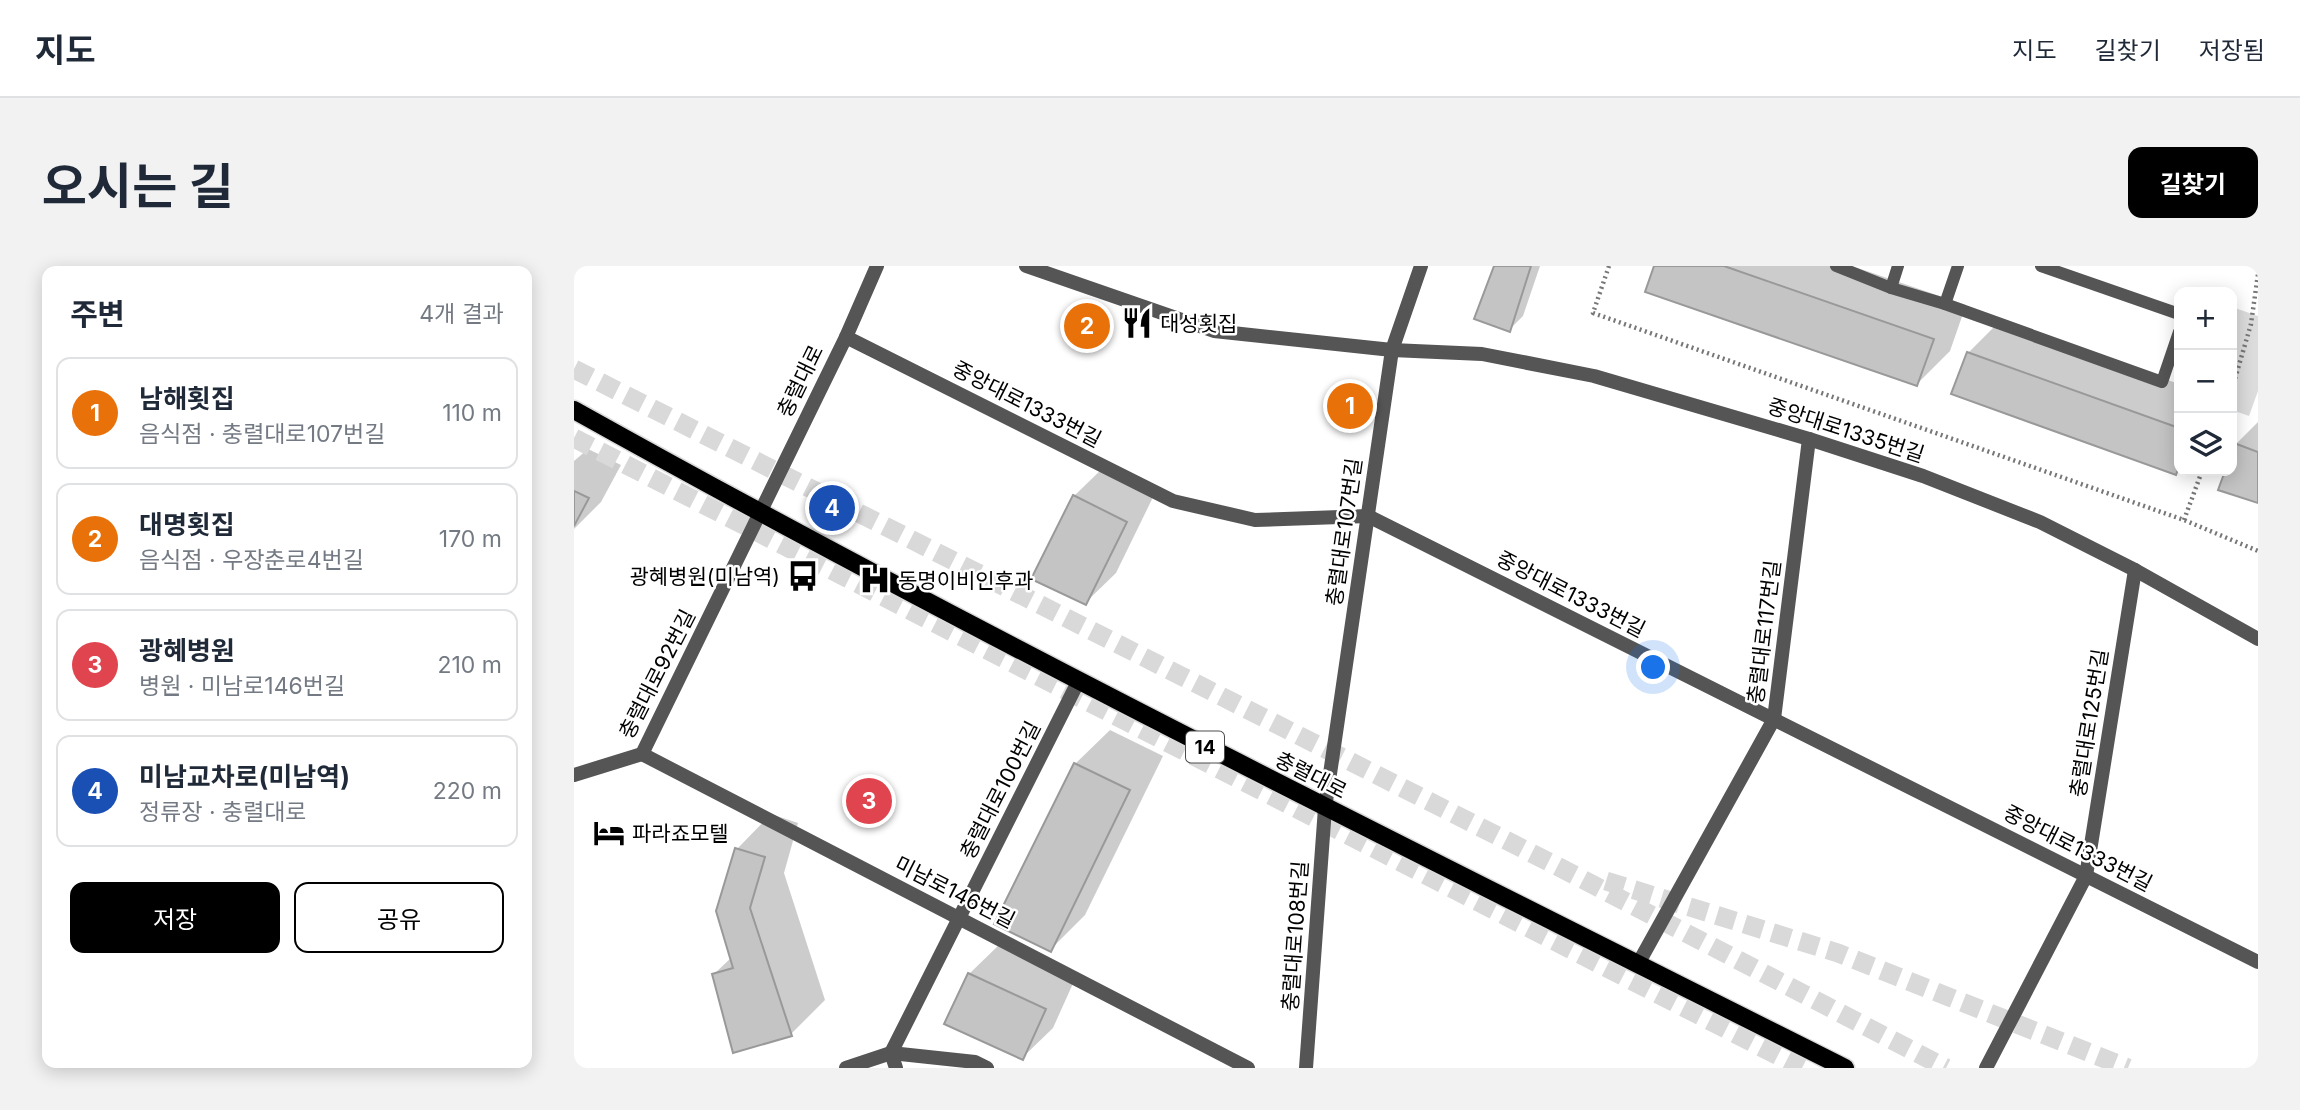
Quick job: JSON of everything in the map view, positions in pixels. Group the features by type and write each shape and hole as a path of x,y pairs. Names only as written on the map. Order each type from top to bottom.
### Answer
{"main road":[{"name":"충렬대로","path":"574,410 761,514 1078,682 1845,1068"}],"street":[{"name":"충렬대로","path":"761,514 846,338 877,266"},
{"name":"중앙대로1335번길","path":"1026,266 1214,331 1392,350 1482,354 1594,376 1809,439 1923,476 2040,522 2134,570 2258,639"},
{"name":"충렬대로107번길","path":"1325,808 1392,350 1421,266"},
{"name":"중앙대로1333번길","path":"846,338 1173,501 1255,520 1368,516 2258,962"},
{"name":"충렬대로117번길","path":"1638,964 1774,719 1809,439"},
{"name":"충렬대로92번길","path":"574,775 642,754 761,514"},
{"name":"충렬대로125번길","path":"1986,1068 2086,876 2134,570"},
{"name":"충렬대로100번길","path":"891,1053 1078,682"},
{"name":"미남로146번길","path":"642,754 1248,1068"},
{"name":"충렬대로108번길","path":"1306,1068 1325,808"},
{"path":"846,1068 891,1053 975,1062 987,1068"},
{"path":"891,1053 896,1068"}],"lane":[{"path":"1891,288 1898,266"},
{"path":"1945,304 1958,266"},
{"path":"2040,266 2174,312"},
{"path":"1842,267 1891,288 1945,304 2162,382 2174,347"}],"path":[{"path":"1609,266 1593,313 2184,520 2258,551"},
{"path":"2237,371 2251,324 2258,274"},
{"path":"2184,520 2200,476"}],"shaded area":[{"path":"2237,309 2258,316 2258,391 2249,416 2237,412"}],"building":[{"path":"1494,266 1531,266 1510,332 1474,319"},
{"path":"1654,266 1724,266 1934,339 1917,386 1645,292"},
{"path":"1967,352 2174,426 2174,474 1951,394"},
{"path":"2237,444 2258,452 2258,503 2218,490 2223,476 2237,476"},
{"path":"574,491 589,498 574,526"},
{"path":"1073,495 1127,522 1086,605 1031,579"},
{"path":"1074,763 1130,790 1051,952 994,924"},
{"path":"735,848 765,857 750,908 792,1036 733,1053 712,974 733,968 716,911"},
{"path":"968,973 1046,1009 1023,1060 944,1024"}],"tunnel":[{"path":"574,369 1555,865 1946,1068"},
{"path":"574,438 1802,1068"},
{"path":"1606,881 1838,953 2128,1068"}],"place":[{"name":"대성횟집","path":"1137,323"},
{"name":"대명횟집","path":"1087,326"},
{"name":"남해횟집","path":"1350,406"},
{"name":"미남교차로(미남역)","path":"832,508"},
{"name":"광혜병원(미남역)","path":"803,576"},
{"name":"동명이비인후과","path":"875,580"},
{"name":"광혜병원","path":"869,801"},
{"name":"파라죠모텔","path":"609,833"}]}
